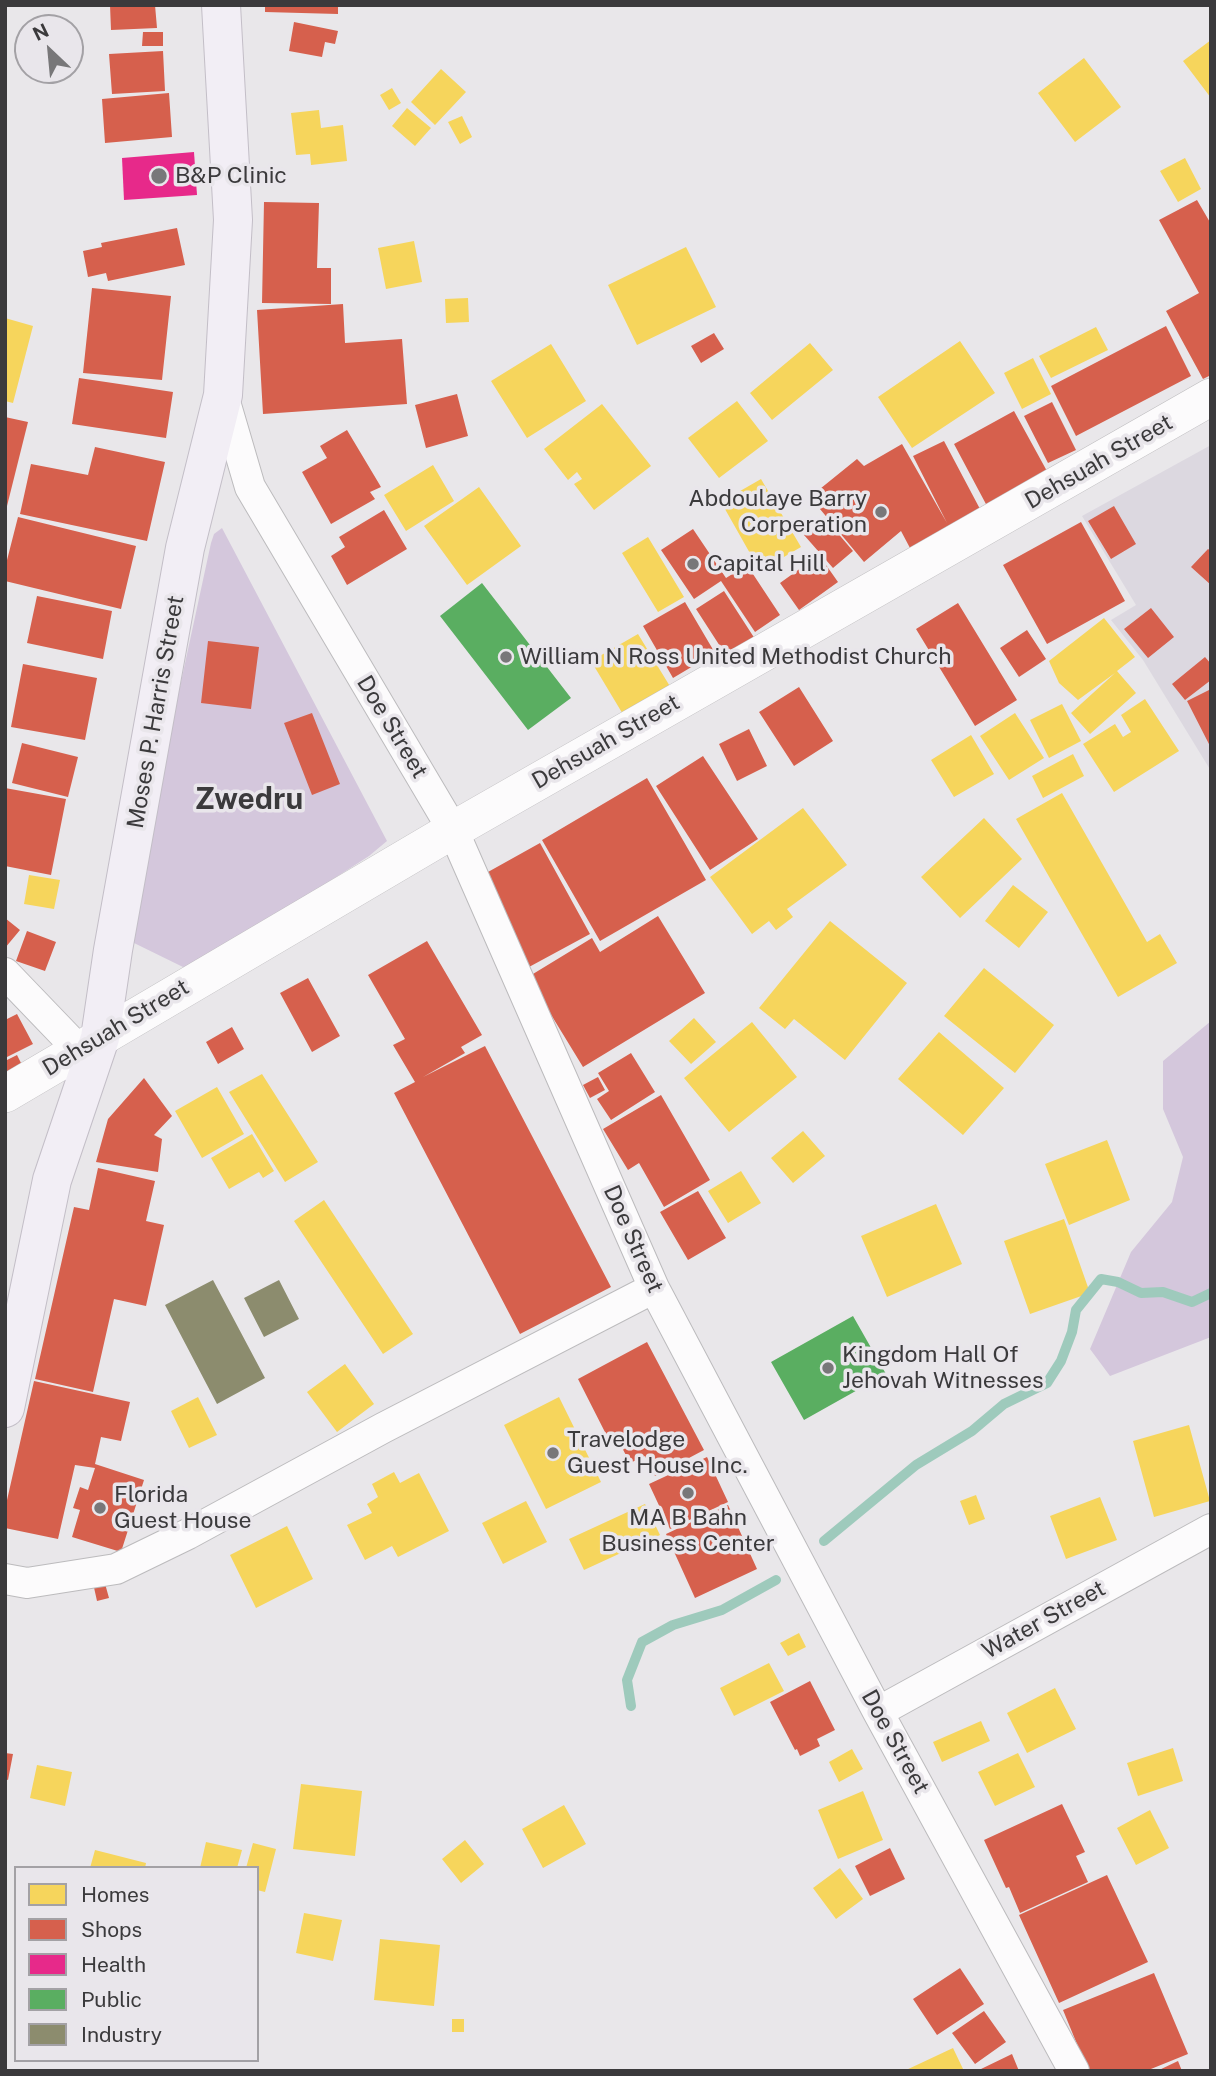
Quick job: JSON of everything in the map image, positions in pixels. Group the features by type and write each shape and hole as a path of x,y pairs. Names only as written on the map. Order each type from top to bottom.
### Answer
{"highway":[{"name":"Moses P. Harris Street","path":"5,1408 52,1180 90,1044 116,937 185,548 223,395 233,220 220,5"}],"street":[{"name":"Doe Street","path":"223,395 250,487 453,830 654,1288 878,1712 1074,2071"},
{"name":"Dehsuah Street","path":"5,1094 453,830 1211,397"},
{"path":"5,972 90,1044"},
{"path":"5,1579 27,1583 116,1569 188,1534 383,1428 654,1288"},
{"name":"Water Street","path":"878,1712 1211,1529"}],"shaded area":[{"path":"1211,445 1211,771 1143,660 1111,620 1136,605 1082,516"},
{"path":"222,528 387,841 369,856 201,964 183,967 132,942 168,742 211,543 214,534"},
{"path":"1211,1021 1211,1337 1110,1376 1090,1349 1131,1252 1172,1202 1183,1157 1163,1109 1163,1061"}],"building: Homes":[{"path":"1211,40 1211,98 1183,61"},
{"path":"1084,58 1121,107 1075,142 1038,93"},
{"path":"441,69 466,92 435,125 411,102"},
{"path":"392,88 401,103 389,110 380,95"},
{"path":"407,108 431,128 415,146 392,126"},
{"path":"319,110 321,128 343,125 347,161 311,165 310,154 296,155 291,113"},
{"path":"462,116 472,137 460,144 448,122"},
{"path":"1185,158 1201,189 1178,202 1160,171"},
{"path":"414,241 422,282 386,289 378,248"},
{"path":"686,247 716,307 637,345 608,285"},
{"path":"468,298 469,322 446,323 445,299"},
{"path":"5,318 33,326 13,403 5,401"},
{"path":"1096,327 1108,350 1051,378 1039,356"},
{"path":"960,341 995,393 912,448 878,397"},
{"path":"810,343 833,370 772,420 750,393"},
{"path":"551,344 586,401 527,438 491,381"},
{"path":"1033,358 1051,394 1022,409 1004,373"},
{"path":"737,401 768,441 719,478 688,438"},
{"path":"602,404 651,466 594,510 574,484 582,479 577,472 568,480 544,449"},
{"path":"433,465 454,501 406,531 384,495"},
{"path":"761,479 801,547 760,571 721,502"},
{"path":"479,487 521,546 467,585 424,526"},
{"path":"648,537 684,597 658,612 622,553"},
{"path":"1104,618 1135,657 1117,671 1136,693 1090,734 1071,713 1115,673 1078,700 1059,683 1049,661"},
{"path":"638,634 671,688 624,716 591,661"},
{"path":"1145,699 1179,751 1114,792 1083,744 1115,724 1123,737 1131,732 1121,715"},
{"path":"1062,704 1081,741 1049,758 1030,720"},
{"path":"1015,713 1044,758 1009,780 980,736"},
{"path":"971,735 994,774 954,797 931,760"},
{"path":"1073,754 1084,776 1043,798 1032,776"},
{"path":"1062,793 1147,942 1160,934 1177,963 1118,997 1016,819"},
{"path":"803,808 847,865 787,909 793,917 776,930 769,921 752,934 710,877"},
{"path":"984,818 1022,859 960,918 921,877"},
{"path":"29,875 60,880 54,909 24,904"},
{"path":"1013,885 1048,912 1019,948 985,921"},
{"path":"830,921 907,983 845,1060 794,1019 785,1029 759,1008"},
{"path":"984,968 1054,1025 1015,1073 944,1016"},
{"path":"694,1018 716,1042 691,1064 669,1041"},
{"path":"752,1022 797,1077 729,1132 684,1078"},
{"path":"939,1032 1004,1088 963,1135 898,1079"},
{"path":"262,1074 318,1162 285,1182 229,1092"},
{"path":"217,1087 244,1134 202,1158 175,1111"},
{"path":"803,1131 825,1156 793,1183 771,1158"},
{"path":"252,1134 274,1171 263,1178 259,1172 229,1189 211,1158"},
{"path":"1107,1140 1130,1200 1069,1225 1045,1164"},
{"path":"741,1171 761,1203 728,1223 708,1191"},
{"path":"324,1200 413,1334 383,1354 294,1221"},
{"path":"936,1204 962,1264 887,1297 861,1236"},
{"path":"1064,1219 1090,1293 1030,1314 1004,1241"},
{"path":"345,1364 374,1404 337,1432 307,1392"},
{"path":"198,1397 217,1435 189,1448 171,1411"},
{"name":"Travelodge Guest House Inc.","path":"559,1397 601,1482 546,1509 504,1425"},
{"path":"1189,1425 1210,1501 1154,1517 1133,1441"},
{"path":"394,1472 400,1483 419,1473 449,1531 398,1557 392,1546 365,1560 347,1525 372,1513 367,1504 378,1497 372,1484"},
{"path":"976,1495 985,1519 969,1525 960,1501"},
{"path":"1100,1497 1117,1540 1066,1559 1050,1516"},
{"path":"526,1501 547,1542 503,1564 482,1523"},
{"path":"645,1504 660,1535 584,1570 569,1539"},
{"path":"287,1526 313,1579 256,1608 230,1555"},
{"path":"799,1633 806,1647 788,1656 780,1643"},
{"path":"769,1663 784,1691 734,1716 720,1688"},
{"path":"1055,1688 1076,1729 1027,1753 1007,1713"},
{"path":"981,1721 990,1741 942,1762 933,1742"},
{"path":"1173,1748 1183,1781 1138,1796 1127,1763"},
{"path":"852,1749 863,1769 839,1782 829,1762"},
{"path":"1018,1753 1035,1787 995,1806 978,1772"},
{"path":"37,1765 72,1772 65,1806 30,1798"},
{"path":"301,1784 362,1791 355,1856 293,1849"},
{"path":"863,1791 883,1840 838,1859 818,1810"},
{"path":"564,1805 586,1844 543,1868 522,1829"},
{"path":"1150,1810 1169,1848 1136,1865 1117,1828"},
{"path":"465,1840 484,1864 461,1883 442,1859"},
{"path":"206,1842 242,1850 238,1866 200,1866"},
{"path":"253,1843 276,1849 265,1892 259,1890 259,1866 247,1866"},
{"path":"95,1850 146,1863 145,1866 91,1866"},
{"path":"840,1868 863,1899 836,1919 813,1888"},
{"path":"304,1913 342,1920 333,1961 296,1953"},
{"path":"380,1939 440,1945 434,2006 374,2000"},
{"path":"452,2019 464,2019 464,2032 452,2032"},
{"path":"953,2048 964,2071 904,2071"}],"building: Shops":[{"path":"110,5 155,5 157,28 111,30"},
{"path":"265,5 338,5 338,14 265,12"},
{"path":"294,22 338,31 335,44 325,42 322,57 289,51"},
{"path":"143,32 163,32 163,46 142,46"},
{"path":"163,51 165,91 112,94 109,54"},
{"path":"169,93 172,137 105,143 102,99"},
{"path":"1197,200 1211,224 1211,375 1203,379 1166,311 1199,293 1159,220"},
{"path":"264,202 319,203 317,268 331,268 331,304 262,303"},
{"path":"177,228 185,265 108,281 106,273 88,277 83,251 102,247 101,243"},
{"path":"92,288 171,296 162,380 83,373"},
{"path":"343,304 345,343 402,339 407,404 263,414 257,310"},
{"path":"1166,326 1191,376 1076,436 1051,386"},
{"path":"714,333 724,349 701,363 691,346"},
{"path":"79,378 173,392 166,438 72,424"},
{"path":"457,394 468,436 426,448 415,405"},
{"path":"1052,402 1076,450 1048,463 1024,416"},
{"path":"1014,411 1048,473 987,506 954,444"},
{"path":"5,417 28,422 6,510 5,510"},
{"path":"347,430 381,487 370,492 375,499 331,524 302,472 327,458 320,446"},
{"name":"Abdoulaye Barry Corperation","path":"944,441 980,509 910,548 901,531 864,562 810,497 857,459 864,466 902,444 947,523 913,456"},
{"path":"95,447 165,462 147,541 20,514 31,464 88,475"},
{"path":"1114,506 1136,544 1111,559 1088,521"},
{"path":"384,510 407,549 347,585 331,556 345,547 339,537"},
{"path":"18,517 136,546 121,609 5,581 5,568"},
{"path":"824,517 853,551 833,568 804,535"},
{"path":"1081,522 1125,601 1047,644 1003,565"},
{"path":"693,529 726,578 747,565 780,615 755,632 721,581 694,599 661,550"},
{"path":"1208,549 1211,551 1211,585 1191,567"},
{"path":"819,555 838,582 799,610 780,583"},
{"path":"724,591 755,639 727,657 696,609"},
{"path":"37,596 112,611 103,659 27,643"},
{"path":"685,602 715,653 673,678 643,626"},
{"path":"958,603 1017,700 975,726 916,629"},
{"path":"1151,608 1174,637 1148,658 1124,629"},
{"path":"1027,630 1046,659 1019,677 1000,648"},
{"path":"208,641 259,647 251,709 201,703"},
{"path":"1205,657 1211,664 1211,680 1185,700 1172,684"},
{"path":"23,664 97,678 85,740 11,727"},
{"path":"799,687 833,741 794,766 759,712"},
{"path":"1211,689 1211,748 1187,701"},
{"path":"312,713 340,784 312,795 284,723"},
{"path":"749,729 767,766 737,781 719,744"},
{"path":"22,743 78,757 68,797 12,783"},
{"path":"703,756 758,839 710,870 656,786"},
{"path":"647,778 706,880 600,941 542,840"},
{"path":"5,788 66,799 51,875 5,866"},
{"path":"540,843 590,934 529,967 479,877"},
{"path":"658,916 705,993 583,1067 528,977 592,938 600,952"},
{"path":"5,918 20,930 5,948"},
{"path":"27,931 56,942 45,971 16,961"},
{"path":"427,941 482,1035 461,1047 465,1053 423,1077 485,1046 611,1287 520,1334 394,1093 415,1082 393,1045 405,1039 368,975"},
{"path":"308,978 340,1036 312,1052 280,993"},
{"path":"17,1014 33,1044 5,1058 5,1020"},
{"path":"232,1027 244,1049 218,1064 206,1042"},
{"path":"631,1053 655,1092 611,1120 597,1099 609,1091 598,1073"},
{"path":"17,1055 28,1077 5,1087 5,1061"},
{"path":"598,1077 605,1090 590,1098 583,1085"},
{"path":"144,1078 172,1116 154,1135 162,1139 158,1172 96,1162 108,1119"},
{"path":"661,1095 710,1180 664,1207 639,1163 628,1170 603,1129"},
{"path":"98,1168 155,1181 146,1221 164,1225 146,1306 114,1299 93,1392 35,1379 74,1207 89,1210"},
{"path":"698,1191 726,1238 688,1260 660,1212"},
{"path":"647,1342 704,1450 655,1476 645,1456 630,1463 617,1438 610,1442 578,1379"},
{"path":"34,1381 130,1402 121,1441 101,1437 95,1464 144,1480 121,1552 72,1537 80,1510 73,1508 80,1487 88,1490 95,1468 75,1465 58,1539 5,1528 5,1509"},
{"name":"MA B Bahn Business Center","path":"707,1457 728,1502 670,1529 649,1484"},
{"path":"728,1505 757,1569 695,1598 666,1534"},
{"path":"104,1580 109,1598 97,1601 93,1583"},
{"path":"810,1681 835,1730 817,1739 820,1746 800,1756 770,1702"},
{"path":"5,1753 13,1754 8,1780 5,1779"},
{"path":"1062,1804 1085,1852 1076,1856 1088,1882 1020,1913 984,1840"},
{"path":"890,1848 905,1879 870,1896 855,1866"},
{"path":"1107,1875 1148,1962 1059,2003 1019,1915"},
{"path":"960,1968 984,2004 937,2035 913,1999"},
{"path":"1154,1973 1188,2054 1146,2071 1088,2071 1063,2010"},
{"path":"984,2011 1006,2042 975,2064 952,2033"},
{"path":"1012,2054 1019,2071 982,2071 981,2069"},
{"path":"1178,2061 1182,2071 1157,2071"}],"building: Health":[{"name":"B&P Clinic","path":"194,152 197,195 124,200 122,158"}],"building: Public":[{"name":"William N Ross United Methodist Church","path":"482,583 571,698 528,730 440,616"},
{"name":"Kingdom Hall Of Jehovah Witnesses","path":"853,1316 886,1374 804,1420 771,1362"}],"building: Industry":[{"path":"213,1280 265,1378 217,1404 165,1305"},
{"path":"279,1280 299,1319 264,1337 244,1298"}],"waterway":[{"path":"824,1541 916,1465 972,1431 1004,1404 1047,1383 1061,1361 1072,1332 1076,1310 1101,1279 1118,1282 1141,1293 1163,1292 1192,1302 1211,1293"},
{"path":"631,1706 627,1680 642,1642 673,1625 722,1610 776,1580"}],"place":[{"name":"B&P Clinic","path":"159,176"},
{"name":"Abdoulaye Barry Corperation","path":"881,512"},
{"name":"Capital Hill","path":"693,564"},
{"name":"William N Ross United Methodist Church","path":"506,657"},
{"name":"Kingdom Hall Of Jehovah Witnesses","path":"828,1368"},
{"name":"Travelodge Guest House Inc.","path":"553,1453"},
{"name":"MA B Bahn Business Center","path":"688,1493"},
{"name":"Florida Guest House","path":"100,1508"}],"district":[{"name":"Zwedru","path":"249,800"}]}
